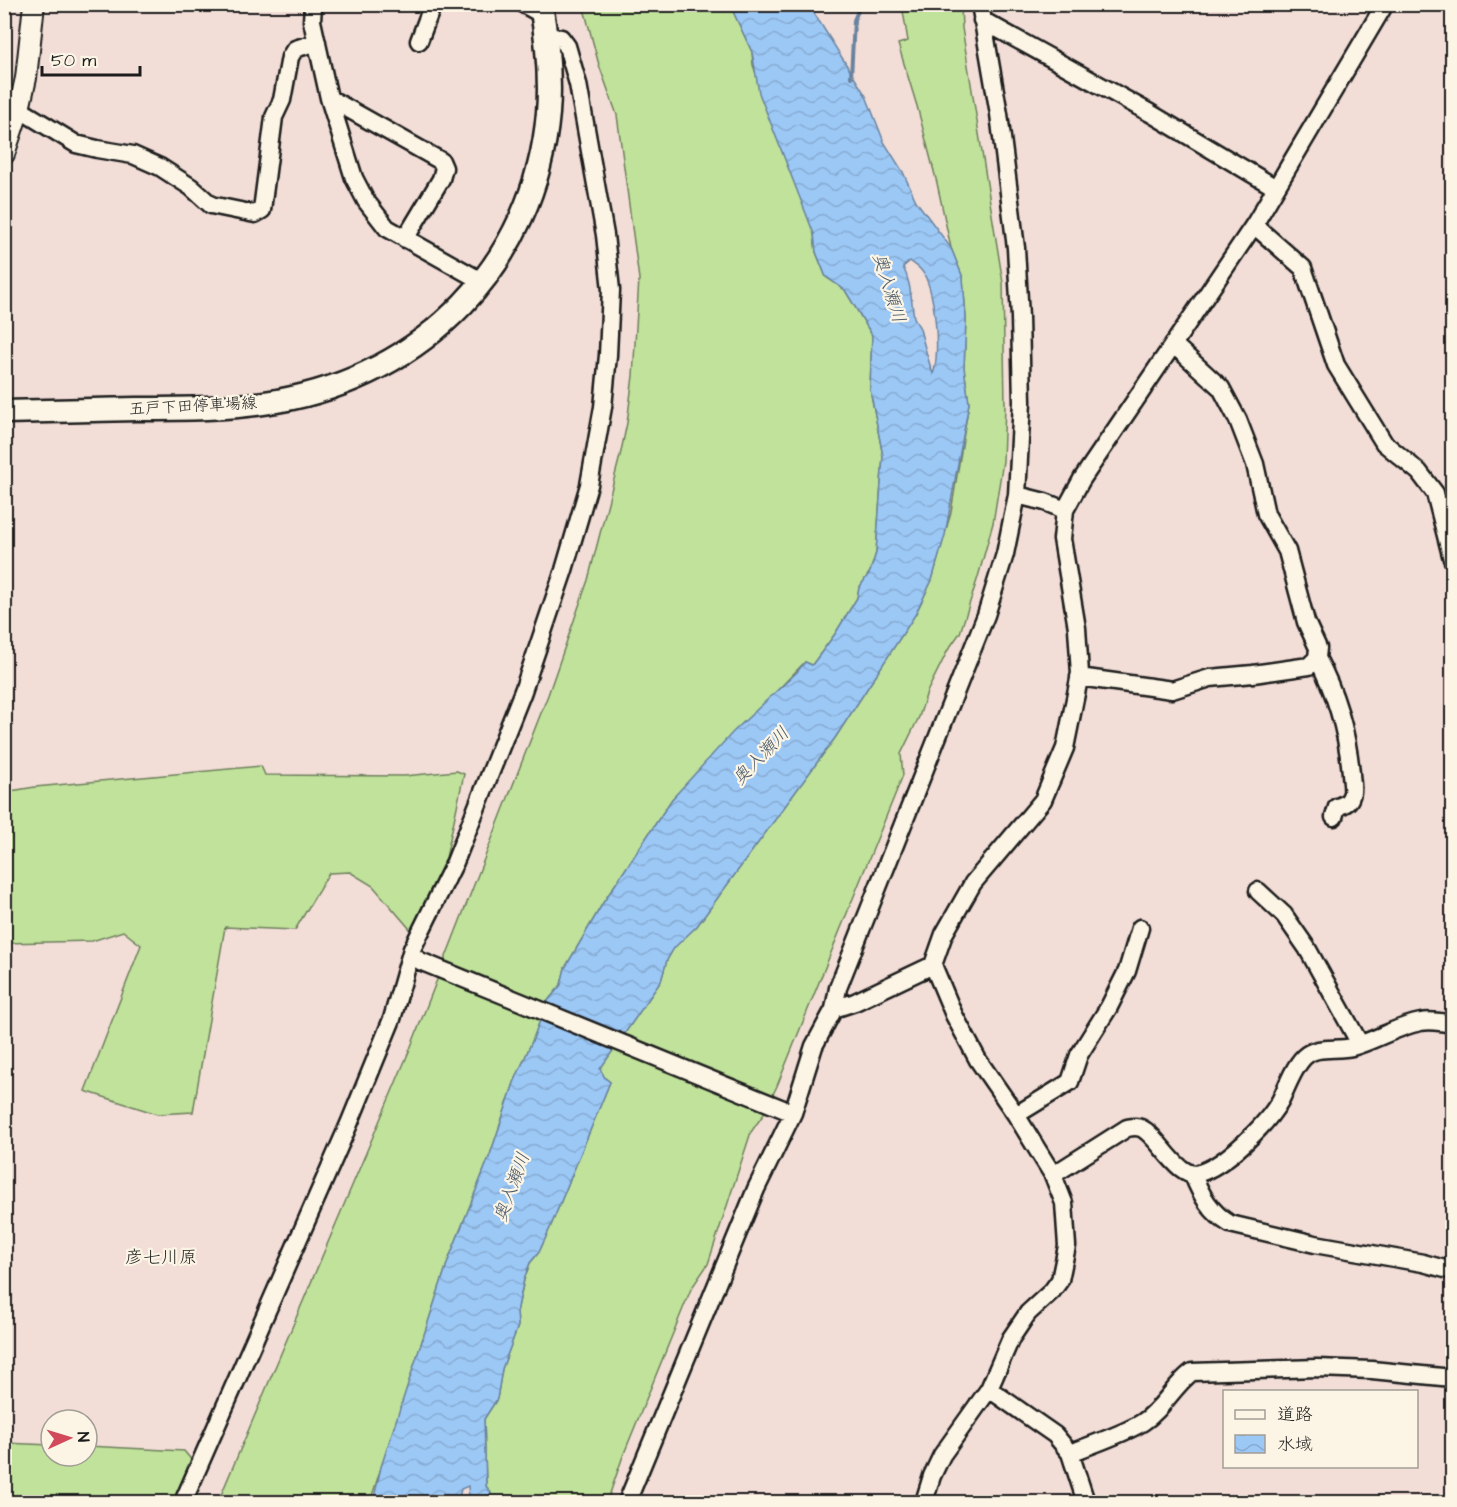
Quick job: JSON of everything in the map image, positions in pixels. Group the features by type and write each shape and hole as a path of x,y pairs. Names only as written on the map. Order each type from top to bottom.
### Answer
{"main road":[{"name":"五戸下田停車場線","path":"4,412 208,409 258,404 312,394 349,382 386,365 421,342 455,312 483,282 510,243 534,183 543,149 548,113 549,78 538,15"}],"street":[{"path":"4,154 12,107 26,78 34,4"},
{"path":"313,4 312,21 329,98 354,178 366,201 387,228 483,282"},
{"path":"419,41 433,4"},
{"path":"924,1503 932,1476 942,1455 989,1389 1011,1338 1028,1313 1052,1291 1060,1280 1067,1246 1064,1203 1053,1175 978,1060 954,1015 933,965 944,934 973,883 1043,800 1065,748 1079,677 1077,628 1062,538 1065,510 1082,479 1254,225 1385,4"},
{"path":"981,12 1276,188"},
{"path":"627,1503 814,1046 834,1009 838,988 986,615 1005,554 1017,495 1022,402 1020,317 1016,248 999,114 981,12"},
{"path":"183,1503 349,1124 455,862 537,650 589,485 603,407 609,355 611,290 605,235 578,84 567,46 538,15"},
{"path":"12,107 76,144 134,155 160,167 192,187 211,205 255,214 262,210 274,117 282,100 290,57 295,49 317,42"},
{"path":"329,98 441,161 444,168 441,179 405,239"},
{"path":"1254,225 1303,268 1336,365 1384,443 1419,472 1435,492 1452,559"},
{"path":"1173,344 1221,388 1239,420 1255,464 1266,514 1287,551 1306,622 1318,648 1317,658 1331,684 1341,714 1349,751 1352,794 1348,803 1337,807 1334,816"},
{"path":"1017,495 1065,510"},
{"path":"1079,677 1172,690 1210,678 1309,666 1317,658"},
{"path":"1258,891 1284,915 1307,948 1360,1044"},
{"path":"1016,1115 1070,1083 1079,1055 1109,1007 1127,971 1140,927"},
{"path":"416,958 789,1111"},
{"path":"834,1009 855,1002 933,965"},
{"path":"1193,1175 1226,1160 1266,1120 1278,1104 1301,1059 1310,1051 1351,1047 1419,1022 1434,1021 1452,1024"},
{"path":"1053,1175 1127,1128 1138,1126 1148,1132 1185,1171 1193,1175 1201,1194 1218,1217 1230,1224 1315,1244 1423,1263 1452,1271"},
{"path":"1070,1452 1143,1422 1161,1406 1182,1379 1192,1372 1317,1368 1372,1370 1452,1378"},
{"path":"989,1389 1055,1435 1070,1452 1086,1503"}],"green space":[{"path":"583,5 730,5 752,52 753,65 814,234 816,252 826,277 845,290 872,335 870,389 883,456 876,553 870,572 859,588 857,598 835,634 812,665 805,662 672,799 603,903 565,968 561,985 547,1002 514,1083 490,1155 448,1261 370,1502 218,1502 410,1049 548,695 588,580 620,456 633,376 639,279 617,115 599,65"},
{"path":"902,5 961,5 962,28 1003,283 1005,406 1003,461 993,523 978,577 960,633 948,650 927,692 919,717 901,754 903,775 777,1086 763,1115 751,1132 708,1264 691,1289 623,1456 607,1502 484,1502 491,1493 486,1486 484,1419 497,1399 502,1369 518,1326 517,1312 530,1263 539,1252 550,1228 610,1082 600,1069 661,981 667,960 674,947 697,926 835,738 915,615 932,580 951,512 969,403 964,368 966,319 963,278 951,248 917,106 898,44 908,41"},
{"path":"261,766 265,775 404,776 457,771 464,774 444,867 416,931 410,929 373,886 350,872 329,873 295,930 225,927 193,1112 157,1114 85,1091 141,945 123,931 92,941 5,943 5,792 35,787"},
{"path":"4,1443 39,1444 39,1468 99,1468 99,1447 184,1451 194,1463 178,1502 5,1502"}],"water":[{"name":"奥入瀬川","path":"730,5 809,5 866,96 884,142 903,172 916,201 951,248 963,278 966,319 964,368 969,403 945,535 932,580 915,615 835,738 697,926 674,948 667,960 661,981 600,1069 610,1082 550,1228 539,1252 530,1263 524,1279 517,1312 518,1326 502,1369 497,1399 484,1419 486,1486 491,1493 484,1502 469,1502 468,1486 461,1489 458,1502 373,1502 381,1467 448,1261 490,1155 514,1083 547,1002 561,985 565,968 603,903 672,799 733,732 805,662 812,665 835,634 857,598 859,588 870,572 876,553 883,456 870,389 872,335 845,290 826,277 816,252 814,234 759,93 752,52","holes":["910,261 920,269 930,290 936,337 933,374 920,329 914,317 909,285 903,267"]}],"waterway":[{"path":"851,77 854,20 861,4"}],"district":[{"name":"彦七川原","path":"161,1257"}]}
